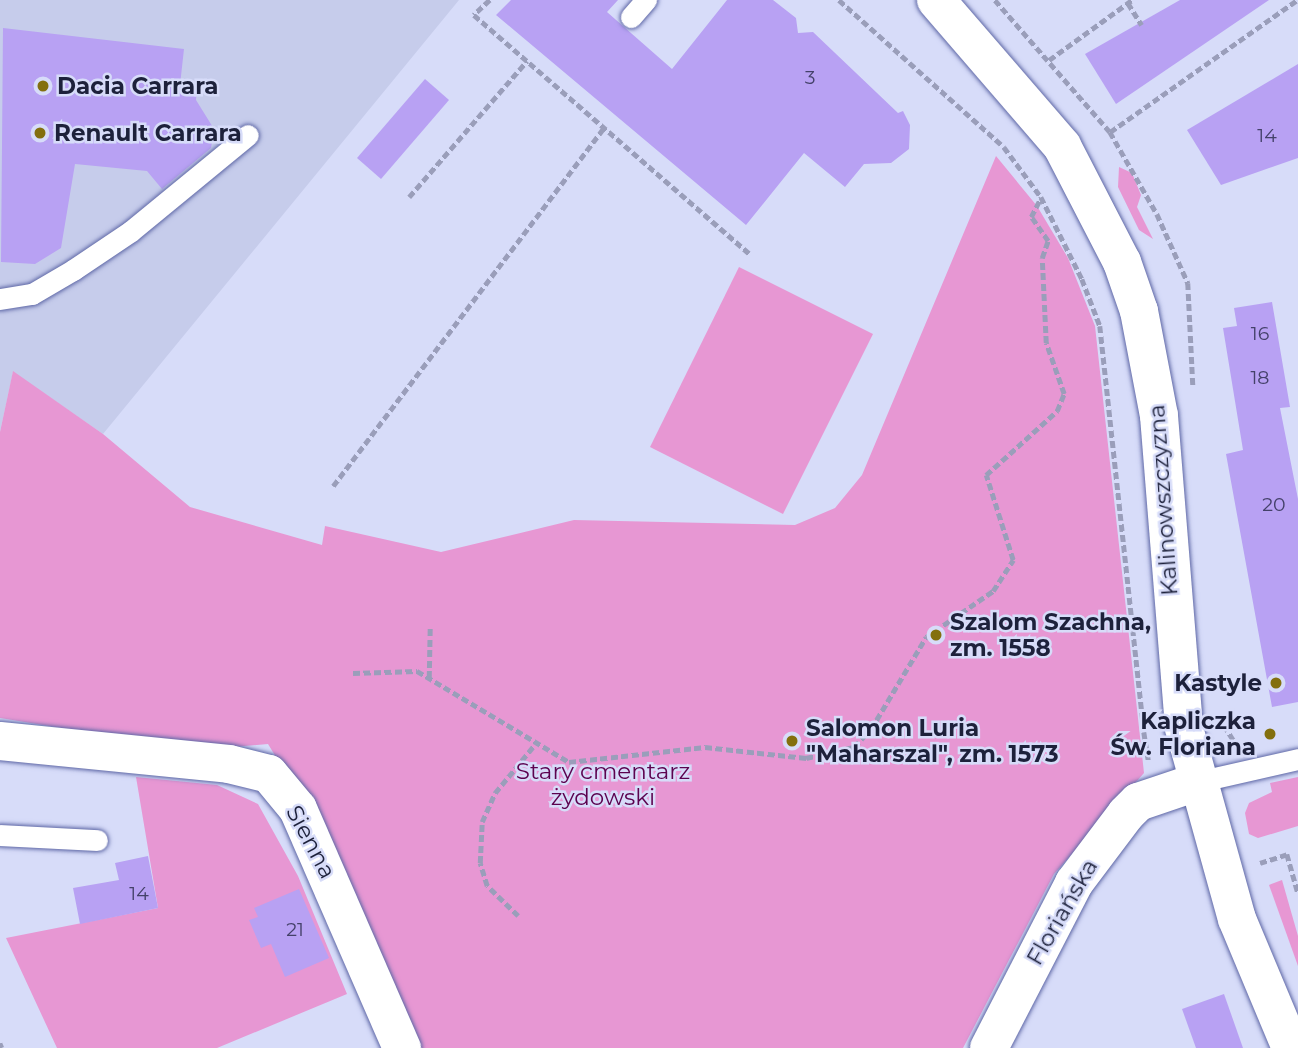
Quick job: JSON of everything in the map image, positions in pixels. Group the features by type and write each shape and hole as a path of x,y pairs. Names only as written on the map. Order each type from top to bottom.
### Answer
{"street":[{"name":"Kalinowszczyzna","path":"936,0 1062,146 1098,209 1135,299 1159,416 1177,667 1197,782 1237,919 1291,1048"},
{"name":"Sienna","path":"0,741 229,764 269,774 298,809 402,1048"},
{"name":"Floriańska","path":"989,1048 1074,883 1126,814 1138,802 1197,782"}],"lane":[{"path":"631,17 646,0"},
{"path":"0,299 32,294 82,264 131,231 248,135"},
{"path":"1197,782 1298,760"},
{"path":"0,835 97,840"}],"path":[{"path":"489,0 474,15 749,253"},
{"path":"839,0 1004,147 1041,197 1100,326 1144,735"},
{"path":"1110,132 1297,0"},
{"path":"1049,60 1130,1 1142,25"},
{"path":"409,197 527,61"},
{"path":"332,486 604,128"},
{"path":"353,673 416,671 569,762 738,746 764,756 806,758 854,747 871,729 926,637 993,591 1013,560 986,475 1057,411 1064,394 1046,343 1042,258 1048,241 1031,217 1041,197"},
{"path":"429,678 430,628"},
{"path":"1222,720 1234,743"},
{"path":"518,916 487,886 480,863 482,822 495,793 536,743"},
{"path":"1253,865 1287,854 1298,894"},
{"path":"0,1043 2,1048"}],"shaded area":[{"path":"0,0 459,0 103,434 13,372 0,432"}],"green space":[{"name":"Stary cmentarz żydowski","path":"996,156 1037,206 1068,258 1095,326 1144,773 1054,874 963,1048 412,1048 309,811 268,744 197,750 0,718 0,432 13,371 103,434 190,507 322,545 325,526 441,552 574,520 795,525 835,508 862,475"},
{"path":"1119,167 1132,173 1141,195 1137,207 1153,239 1139,230 1118,187"},
{"path":"739,267 873,334 783,514 650,447"},
{"path":"136,777 217,785 258,804 298,876 347,994 217,1048 57,1048 6,938 158,908"},
{"path":"1298,777 1298,826 1258,838 1249,834 1245,813 1249,803 1272,792 1270,783"},
{"path":"1282,880 1298,936 1298,966 1269,885"}],"building":[{"path":"511,0 618,0 607,12 672,69 727,0 773,0 796,18 798,33 813,32 898,113 903,111 910,125 909,149 891,163 864,164 845,187 804,153 746,225 496,15"},
{"path":"1180,0 1269,0 1116,104 1085,54"},
{"path":"3,28 184,49 180,85 197,88 196,100 214,129 211,148 162,189 147,171 75,164 61,248 35,264 1,262"},
{"path":"1298,64 1298,158 1221,185 1187,130"},
{"path":"425,79 449,100 381,179 357,158"},
{"path":"1272,302 1290,407 1280,408 1298,499 1298,702 1272,707 1226,454 1243,450 1223,328 1237,326 1234,308"},
{"path":"148,856 158,908 80,924 73,888 119,880 115,863"},
{"path":"299,889 329,958 285,977 271,944 261,948 249,920 258,917 254,908"},
{"path":"1224,994 1243,1048 1196,1048 1182,1009"}],"place":[{"name":"Dacia Carrara","path":"43,86"},
{"name":"Renault Carrara","path":"40,133"},
{"name":"Szalom Szachna, zm. 1558","path":"936,635"},
{"name":"Kastyle","path":"1276,683"},
{"name":"Kapliczka Św. Floriana","path":"1270,734"},
{"name":"Salomon Luria \"Maharszal\", zm. 1573","path":"792,741"}]}
